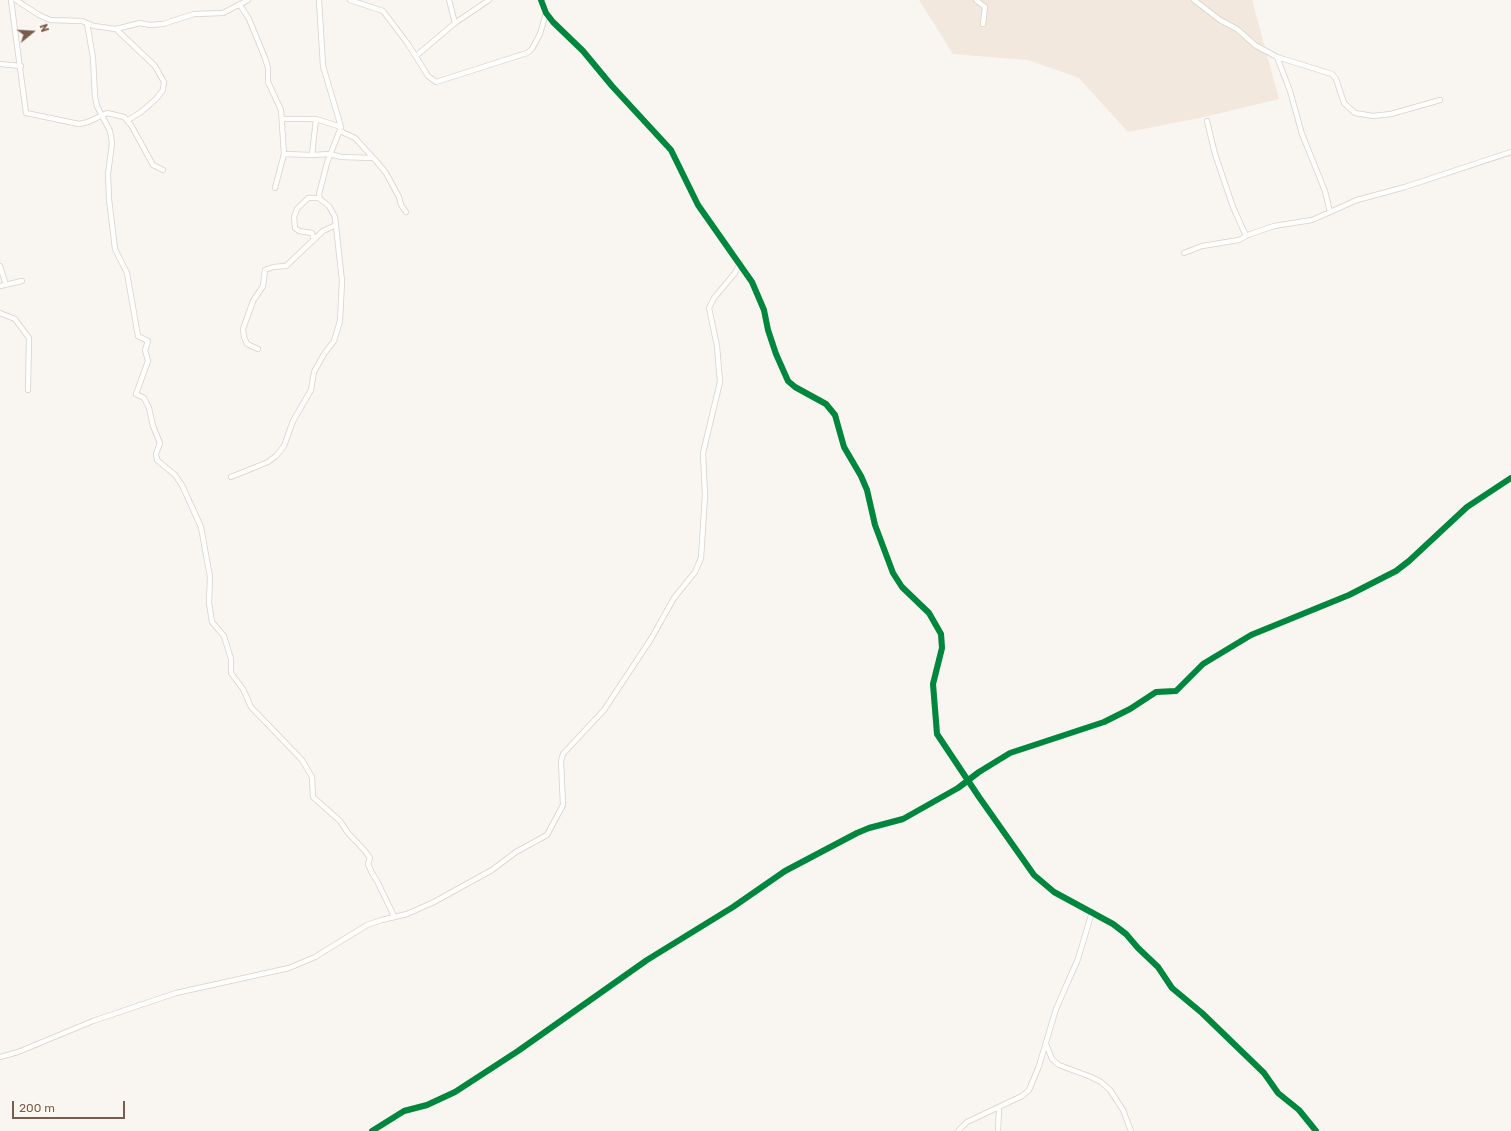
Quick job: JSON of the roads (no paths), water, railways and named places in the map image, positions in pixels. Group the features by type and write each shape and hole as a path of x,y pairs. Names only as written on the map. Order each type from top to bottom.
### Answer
{"street":[{"path":"163,170 153,165 128,120 112,113 102,115 80,124 26,113 21,66 11,0 16,0 50,20 87,23 94,26 116,29 140,23 150,25 163,24 194,14 223,13 248,0"},
{"path":"319,0 322,62 341,129 330,154 321,182 320,198"},
{"path":"350,0 383,11 416,56 428,76 436,82 520,57 532,49 542,30 546,13"},
{"path":"449,0 455,22"},
{"path":"416,56 455,22 488,0"},
{"path":"541,0 546,13 583,51 612,86 672,150 698,205 752,282 761,301 769,336 788,381 795,387 826,404 835,415 844,448 861,476 867,490 875,525 895,577 902,587 925,608 938,626 942,643 933,684 937,734 1034,875 1054,892 1092,912 1126,934 1158,967 1172,988 1202,1013 1261,1070 1278,1093 1298,1110 1316,1131"},
{"path":"976,0 985,7 983,24"},
{"path":"1194,0 1220,20 1237,29 1255,45 1276,57 1332,74 1336,79 1344,103 1355,113 1373,116 1391,114 1440,100"},
{"path":"240,5 249,19 265,58 268,68 268,82 281,107 284,154 275,188"},
{"path":"87,23 93,58 95,97 110,131 112,143 108,174 109,199 115,249 127,273 138,336 148,341 145,352 148,361 136,394 146,400 149,408 153,426 160,443 156,454 157,460 175,475 182,485 201,527 210,577 209,596 212,622 224,636 231,659 231,673 243,689 251,707 302,760 312,777 314,797 340,821 370,858 368,864 372,874 378,881 394,916"},
{"path":"116,29 155,66 162,78 164,86 163,90 148,107 128,120"},
{"path":"1276,57 1289,86 1302,134 1325,191 1330,212"},
{"path":"0,64 21,66"},
{"path":"282,119 316,119 341,129 355,138 386,174 406,212"},
{"path":"312,155 316,119"},
{"path":"1206,121 1215,154 1233,207 1246,236"},
{"path":"1184,253 1202,246 1239,240 1274,226 1305,222 1357,200 1405,187 1511,152"},
{"path":"284,154 330,154 341,157 373,158"},
{"path":"231,477 268,462 276,456 284,446 293,421 310,393 312,377 317,366 336,338 340,321 342,286 336,225 332,209 320,198 308,198 294,216 295,228 299,231 312,233 314,240"},
{"path":"258,349 247,344 243,329 253,302 263,286 265,270 273,267 286,266 324,231 336,225"},
{"path":"0,1057 18,1052 93,1021 170,995 289,968 315,957 359,929 394,916 418,910 492,870 511,855 547,835 561,812 563,802 561,761 563,754 604,710 651,639 674,598 697,569 701,558 704,537 704,453 720,382 717,346 709,308 714,298 735,273 740,263"},
{"path":"0,266 6,285"},
{"path":"0,286 22,281"},
{"path":"0,313 15,319 29,338 28,390"},
{"path":"372,1131 404,1111 434,1102 466,1086 647,960 733,907 781,873 856,833 903,819 969,780 1010,753 1104,722 1130,709 1156,692 1176,691 1203,664 1251,635 1349,594 1396,571 1409,561 1467,507 1511,478"},
{"path":"958,1131 967,1122 1022,1096 1029,1090 1056,1009 1078,958 1092,912"},
{"path":"1046,1042 1052,1060 1059,1065 1096,1080 1110,1090 1123,1110 1131,1131"},
{"path":"998,1108 998,1131"}]}
